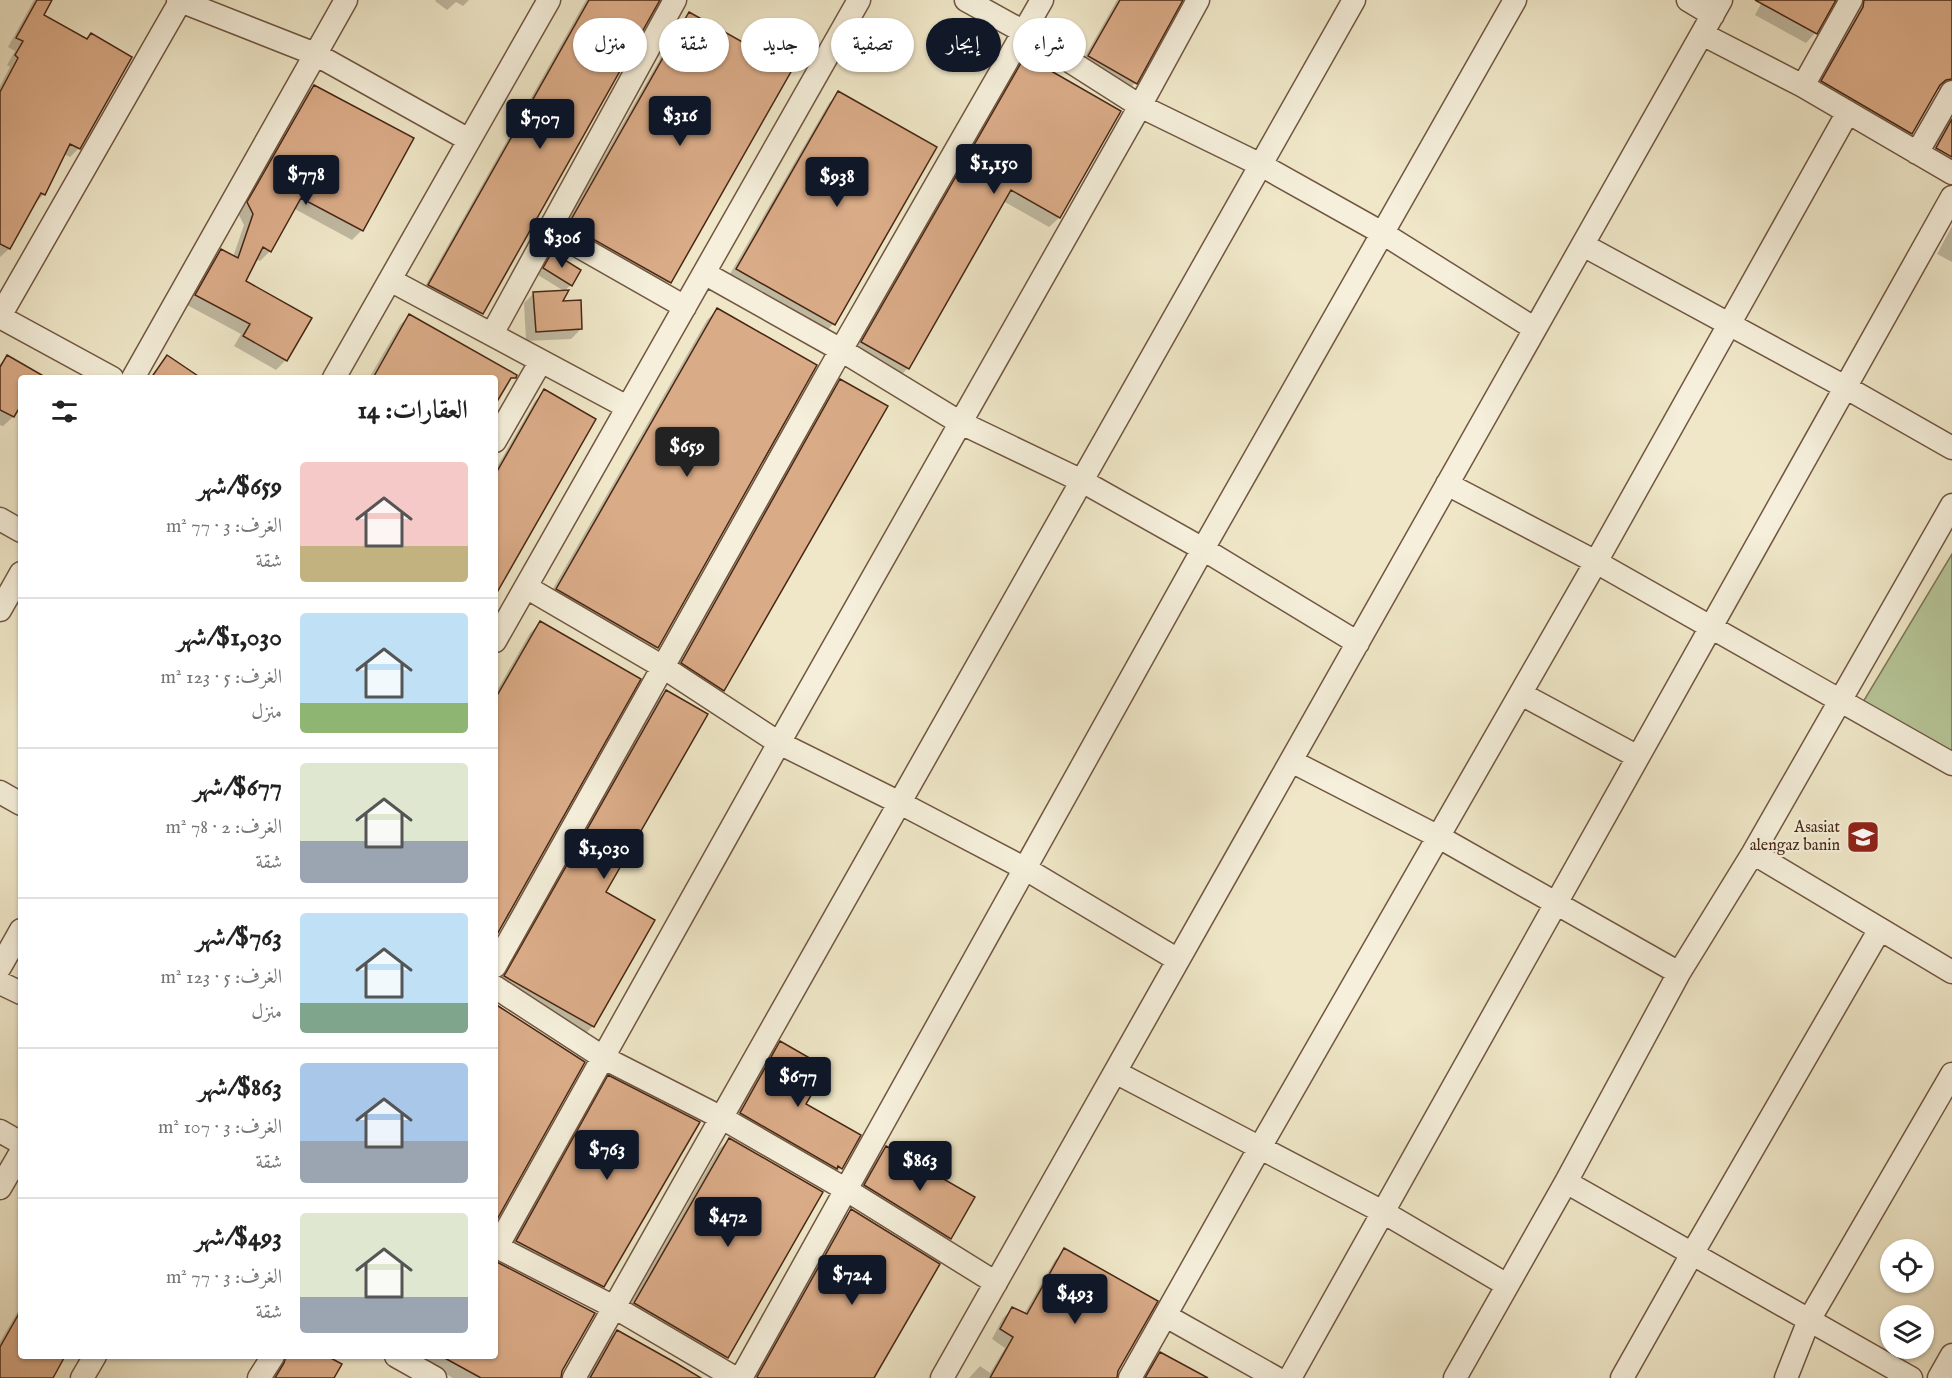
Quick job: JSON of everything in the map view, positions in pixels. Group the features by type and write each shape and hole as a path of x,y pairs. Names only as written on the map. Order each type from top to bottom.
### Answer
{"street":[{"path":"107,375 0,316 180,0 315,54 469,140"},
{"path":"135,375 346,0"},
{"path":"336,375 549,0"},
{"path":"492,334 675,0"},
{"path":"498,636 859,0"},
{"path":"966,0 1013,26"},
{"path":"1032,18 1042,0"},
{"path":"498,1243 1198,0"},
{"path":"574,1378 1354,0"},
{"path":"741,1378 1203,549 1515,0"},
{"path":"1688,0 1803,86 1952,173"},
{"path":"1803,86 1851,0"},
{"path":"942,1378 1712,16"},
{"path":"498,961 841,350 1013,51"},
{"path":"1086,72 1140,106 1261,165 1384,234 1535,329"},
{"path":"1917,153 1952,92"},
{"path":"1130,1378 1521,694 1848,112"},
{"path":"1290,1378 1952,197"},
{"path":"549,230 685,307"},
{"path":"1583,245 1729,323 1952,448"},
{"path":"704,273 841,350 959,422 1082,481 1203,549 1358,643"},
{"path":"390,280 627,407"},
{"path":"498,436 541,361"},
{"path":"1447,484 1596,561 1952,764"},
{"path":"1455,1378 1566,1182 1679,973 1753,853 1952,506"},
{"path":"0,519 18,529"},
{"path":"0,610 18,578"},
{"path":"526,587 663,667 779,742 900,802 1024,868 1178,960"},
{"path":"1521,694 1638,757"},
{"path":"1291,761 1439,837 1679,973"},
{"path":"0,792 18,802"},
{"path":"1753,853 1952,972"},
{"path":"1622,1378 1880,929"},
{"path":"0,967 18,935"},
{"path":"0,982 18,991"},
{"path":"498,989 604,1058 722,1118 845,1189 996,1283"},
{"path":"1115,1072 1383,1212 1507,1285"},
{"path":"1786,1378 1809,1320 1902,1164 1952,1074"},
{"path":"0,1131 18,1141"},
{"path":"0,1188 18,1157"},
{"path":"1566,1182 1911,1378"},
{"path":"498,1247 614,1307 735,1378"},
{"path":"1166,1316 1276,1378"},
{"path":"1939,1378 1952,1355"},
{"path":"82,1378 93,1359"},
{"path":"260,1378 271,1359"},
{"path":"400,1359 423,1375"}],"green space":[{"path":"1952,554 1952,755 1863,702"}],"building":[{"path":"37,0 52,0 44,15 87,39 91,33 132,57 80,149 70,144 45,195 41,193 10,249 0,244 0,92 18,58 15,55 23,41 16,38"},
{"path":"589,0 660,0 647,23 647,18 579,18"},
{"path":"1120,0 1183,0 1137,84 1088,56"},
{"path":"1755,0 1836,0 1817,34"},
{"path":"1864,0 1952,0 1952,79 1940,85 1912,134 1821,81 1863,7"},
{"path":"689,12 700,18 686,18"},
{"path":"573,28 573,72 619,72 483,314 428,285"},
{"path":"729,35 741,41 741,72 791,72 671,283 568,225 659,65 659,72 729,72"},
{"path":"1016,72 1053,72 1121,111 1060,218 1011,190 909,369 861,342"},
{"path":"314,85 414,138 363,231 301,198 271,252 263,247 246,281 312,318 287,361 243,336 250,324 195,295 221,249 238,258 253,214 247,202"},
{"path":"838,91 937,147 835,325 736,269"},
{"path":"1952,119 1952,157 1936,148"},
{"path":"552,252 581,270 572,286 543,268"},
{"path":"569,290 563,301 581,300 582,329 536,332 533,292"},
{"path":"717,308 817,365 658,648 556,589"},
{"path":"409,314 517,375 516,378 511,378 498,400 498,375 375,375"},
{"path":"7,355 42,375 18,375 18,410 14,417 0,410 0,367"},
{"path":"167,355 197,375 153,375"},
{"path":"840,379 888,406 724,691 681,663"},
{"path":"544,389 596,419 498,591 498,470"},
{"path":"540,621 641,679 498,933 498,694"},
{"path":"666,690 708,714 606,892 655,920 594,1027 504,976"},
{"path":"498,1006 585,1062 498,1218"},
{"path":"780,1041 827,1068 806,1104 861,1135 842,1169 838,1166 837,1169 740,1113"},
{"path":"608,1075 700,1122 604,1287 516,1241"},
{"path":"729,1138 823,1192 728,1358 634,1303"},
{"path":"886,1146 975,1197 951,1239 864,1185"},
{"path":"851,1209 940,1264 874,1378 757,1377"},
{"path":"1064,1248 1158,1301 1118,1371 1117,1378 990,1378 1013,1337 1000,1329 1012,1307 1027,1314"},
{"path":"498,1263 595,1313 562,1371 561,1378 481,1378 446,1359 498,1359"},
{"path":"18,1315 18,1359 63,1359 53,1378 0,1378 0,1347"},
{"path":"617,1330 676,1363 701,1378 590,1378"},
{"path":"1160,1352 1208,1378 1145,1378"},
{"path":"285,1359 333,1359 342,1364 334,1378 275,1378"}],"place":[{"name":"Asasiat alengaz banin","path":"1863,837"}]}
